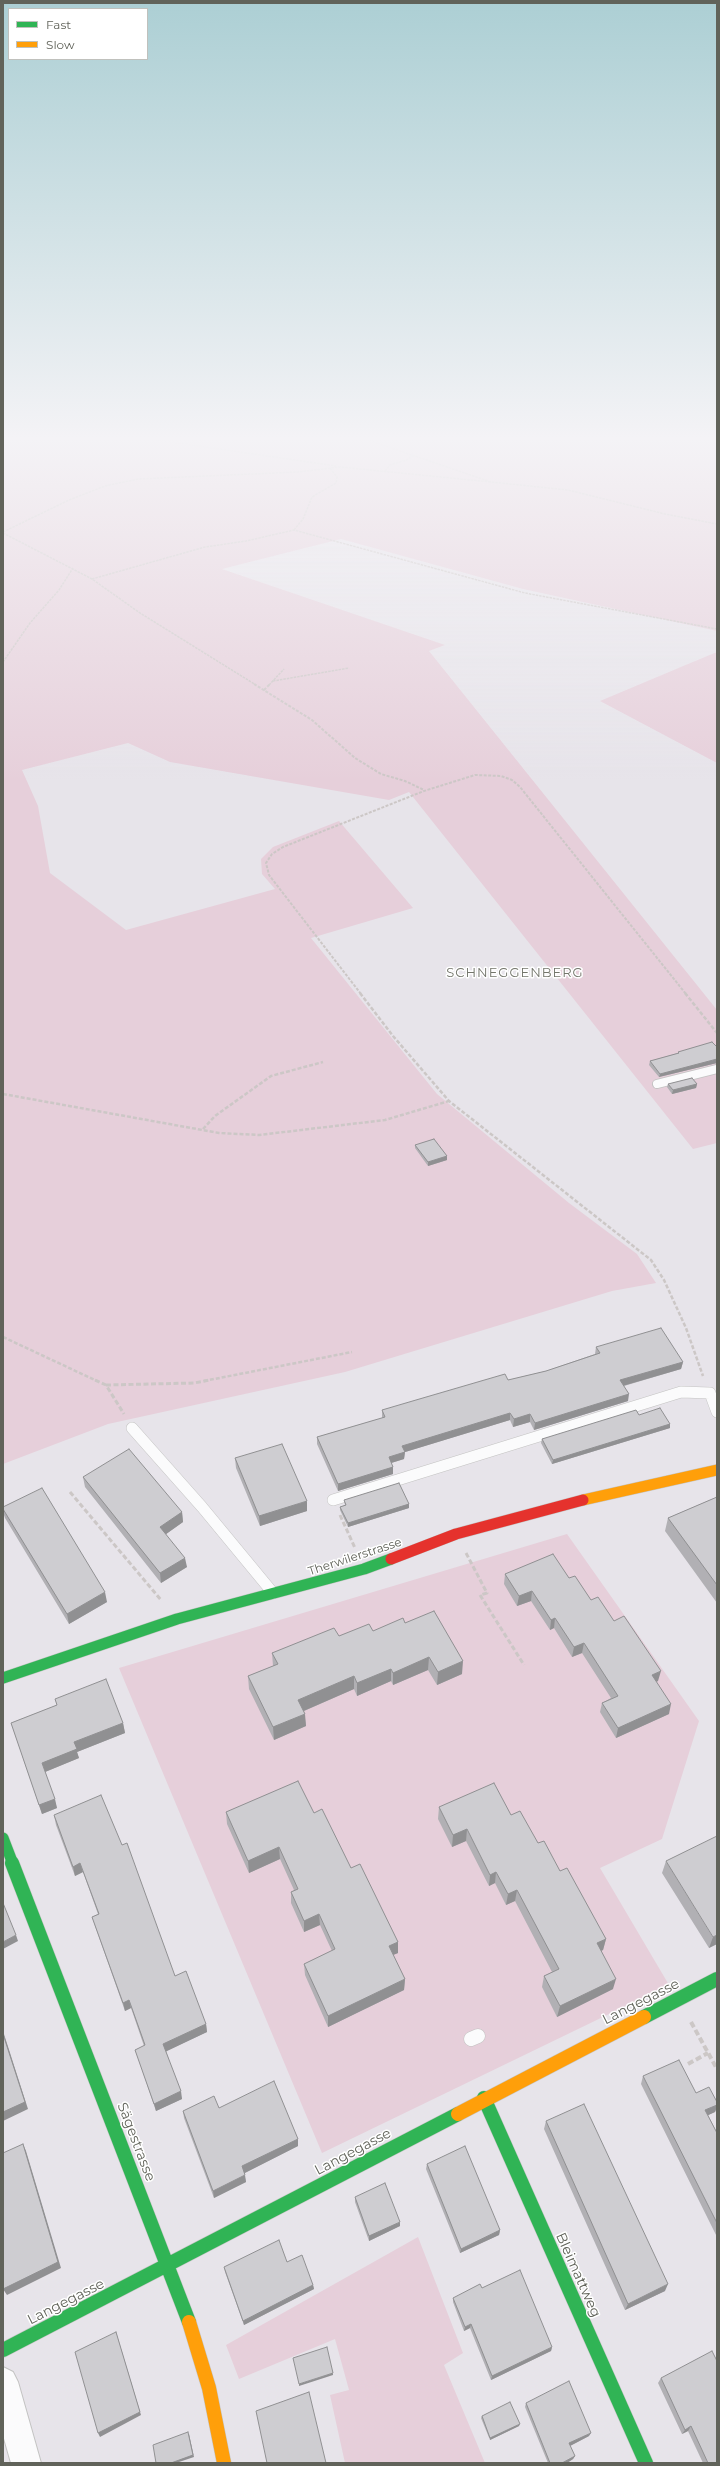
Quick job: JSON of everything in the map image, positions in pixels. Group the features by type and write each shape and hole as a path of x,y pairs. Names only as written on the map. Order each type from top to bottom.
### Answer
{"street":[{"name":"Therwilerstrasse","path":"3,1678 177,1619 364,1569 456,1534 604,1495 717,1470"},
{"name":"Sägestrasse","path":"3,1838 169,2266 196,2342 208,2388 224,2463"},
{"name":"Langegasse","path":"3,2350 169,2266 484,2098 717,1979"},
{"name":"Bleimattweg","path":"484,2098 646,2463"},
{"path":"3,2382 26,2463"}],"lane":[{"path":"657,1084 717,1069"},
{"path":"333,1500 681,1392 710,1393 717,1412"},
{"path":"132,1428 197,1501 274,1594"}],"path":[{"path":"40,551 92,579 140,614 312,720 355,758 381,774 405,781 424,791"},
{"path":"92,579 191,551"},
{"path":"371,551 525,593 717,628"},
{"path":"3,662 30,622 59,590 73,568"},
{"path":"274,681 349,668"},
{"path":"264,690 284,670"},
{"path":"710,1393 686,1328 664,1280 651,1260 449,1101 393,1036 269,875 266,863 272,854 283,847 424,791 475,775 501,776 516,784 717,1033"},
{"path":"202,1130 215,1116 271,1076 322,1062"},
{"path":"3,1094 219,1133 259,1136 385,1120 449,1101"},
{"path":"3,1337 106,1385 194,1384 352,1352"},
{"path":"106,1385 132,1428"},
{"path":"70,1492 177,1619"},
{"path":"333,1500 364,1569"},
{"path":"456,1534 487,1593 480,1595 524,1665"},
{"path":"679,1999 717,2069"},
{"path":"688,2064 708,2053"}],"shaded area":[{"path":"3,551 293,551 222,569 445,645 429,651 717,1010 717,1143 693,1149 409,792 389,800 170,762 128,743 22,770 38,806 50,873 126,930 275,889 262,874 261,859 273,847 339,821 413,908 311,938 437,1094 569,1203 637,1254 656,1283 612,1291 345,1372 108,1424 3,1464"},
{"path":"385,551 717,551 717,631 523,589"},
{"path":"717,652 717,763 600,701 688,664"},
{"path":"567,1534 699,1721 662,1839 600,1868 669,1985 322,2153 119,1668"},
{"path":"418,2237 463,2353 444,2365 485,2463 345,2463 330,2395 349,2390 335,2339 239,2379 226,2345"}],"building":[{"path":"712,1042 717,1047 717,1059 660,1074 650,1061 679,1053 678,1052"},
{"path":"692,1078 697,1084 673,1090 668,1084"},
{"path":"434,1139 447,1156 428,1162 415,1145"},
{"path":"661,1328 683,1362 620,1380 629,1394 535,1423 530,1414 514,1419 510,1413 402,1446 405,1452 389,1457 393,1467 338,1484 317,1437 385,1417 382,1410 505,1374 508,1380 546,1371 600,1353 596,1347"},
{"path":"660,1408 670,1424 553,1460 542,1439 636,1410 639,1415"},
{"path":"282,1444 307,1501 259,1516 235,1458"},
{"path":"129,1449 182,1512 160,1527 185,1558 160,1573 83,1477"},
{"path":"399,1483 409,1504 348,1523 340,1507 346,1505 344,1500"},
{"path":"42,1488 105,1592 67,1614 3,1509 3,1507"},
{"path":"717,1497 717,1585 668,1518"},
{"path":"553,1554 569,1578 575,1576 591,1600 598,1597 614,1621 624,1616 661,1671 652,1675 671,1704 618,1728 602,1703 618,1696 584,1643 574,1647 555,1618 551,1620 532,1591 519,1596 505,1574"},
{"path":"434,1611 463,1661 438,1672 429,1657 393,1673 391,1669 357,1683 354,1676 298,1700 305,1714 273,1727 248,1676 278,1664 272,1653 334,1628 339,1636 369,1624 373,1631 403,1618 405,1623"},
{"path":"106,1679 123,1723 74,1742 77,1749 42,1763 55,1799 39,1805 11,1723 57,1705 55,1699"},
{"path":"298,1781 314,1813 322,1809 351,1868 360,1864 398,1942 389,1946 405,1979 328,2016 304,1964 335,1949 319,1914 304,1921 291,1892 298,1889 279,1847 248,1861 226,1812"},
{"path":"494,1783 511,1815 520,1811 538,1843 544,1841 560,1871 567,1868 606,1939 597,1943 616,1979 560,2006 544,1976 559,1969 517,1890 508,1894 496,1872 490,1875 467,1829 453,1835 439,1807"},
{"path":"101,1795 122,1845 127,1843 175,1976 186,1971 206,2024 163,2044 181,2091 154,2104 135,2050 145,2045 129,2000 123,2003 92,1917 99,1914 80,1863 73,1867 54,1815"},
{"path":"717,1836 717,1935 713,1937 666,1861"},
{"path":"3,1903 16,1935 3,1942"},
{"path":"3,2034 25,2102 3,2112"},
{"path":"679,2060 696,2093 709,2087 717,2102 717,2105 705,2110 717,2133 717,2223 643,2076"},
{"path":"274,2081 298,2139 242,2166 245,2175 213,2191 183,2111 214,2096 219,2108"},
{"path":"584,2104 668,2284 628,2304 546,2121"},
{"path":"23,2144 58,2262 3,2289 3,2153"},
{"path":"465,2146 500,2230 461,2249 427,2164"},
{"path":"385,2183 400,2222 369,2236 355,2197"},
{"path":"279,2240 287,2262 302,2255 313,2285 243,2321 224,2267"},
{"path":"520,2270 552,2347 492,2376 471,2324 465,2327 453,2298 480,2284 482,2288"},
{"path":"116,2332 140,2412 98,2433 75,2352"},
{"path":"327,2347 333,2373 299,2384 293,2358"},
{"path":"712,2351 717,2361 717,2463 708,2463 691,2426 685,2430 661,2378"},
{"path":"569,2381 591,2433 569,2443 575,2456 562,2463 550,2463 526,2403"},
{"path":"309,2392 326,2463 267,2463 256,2411"},
{"path":"510,2402 520,2424 490,2438 482,2416"},
{"path":"188,2432 193,2455 171,2463 156,2463 153,2445"}],"traffic: fast":[{"path":"3,1678 177,1619 364,1569 391,1559"},
{"path":"3,1838 189,2322"},
{"path":"644,2017 717,1979"},
{"path":"484,2098 646,2463"},
{"path":"3,2350 458,2114"}],"traffic: slow":[{"path":"583,1500 717,1470"},
{"path":"458,2114 644,2017"},
{"path":"189,2322 209,2388 224,2463"}],"traffic: jam":[{"path":"391,1559 456,1534 583,1500"}],"district":[{"name":"SCHNEGGENBERG","path":"515,973"}]}
